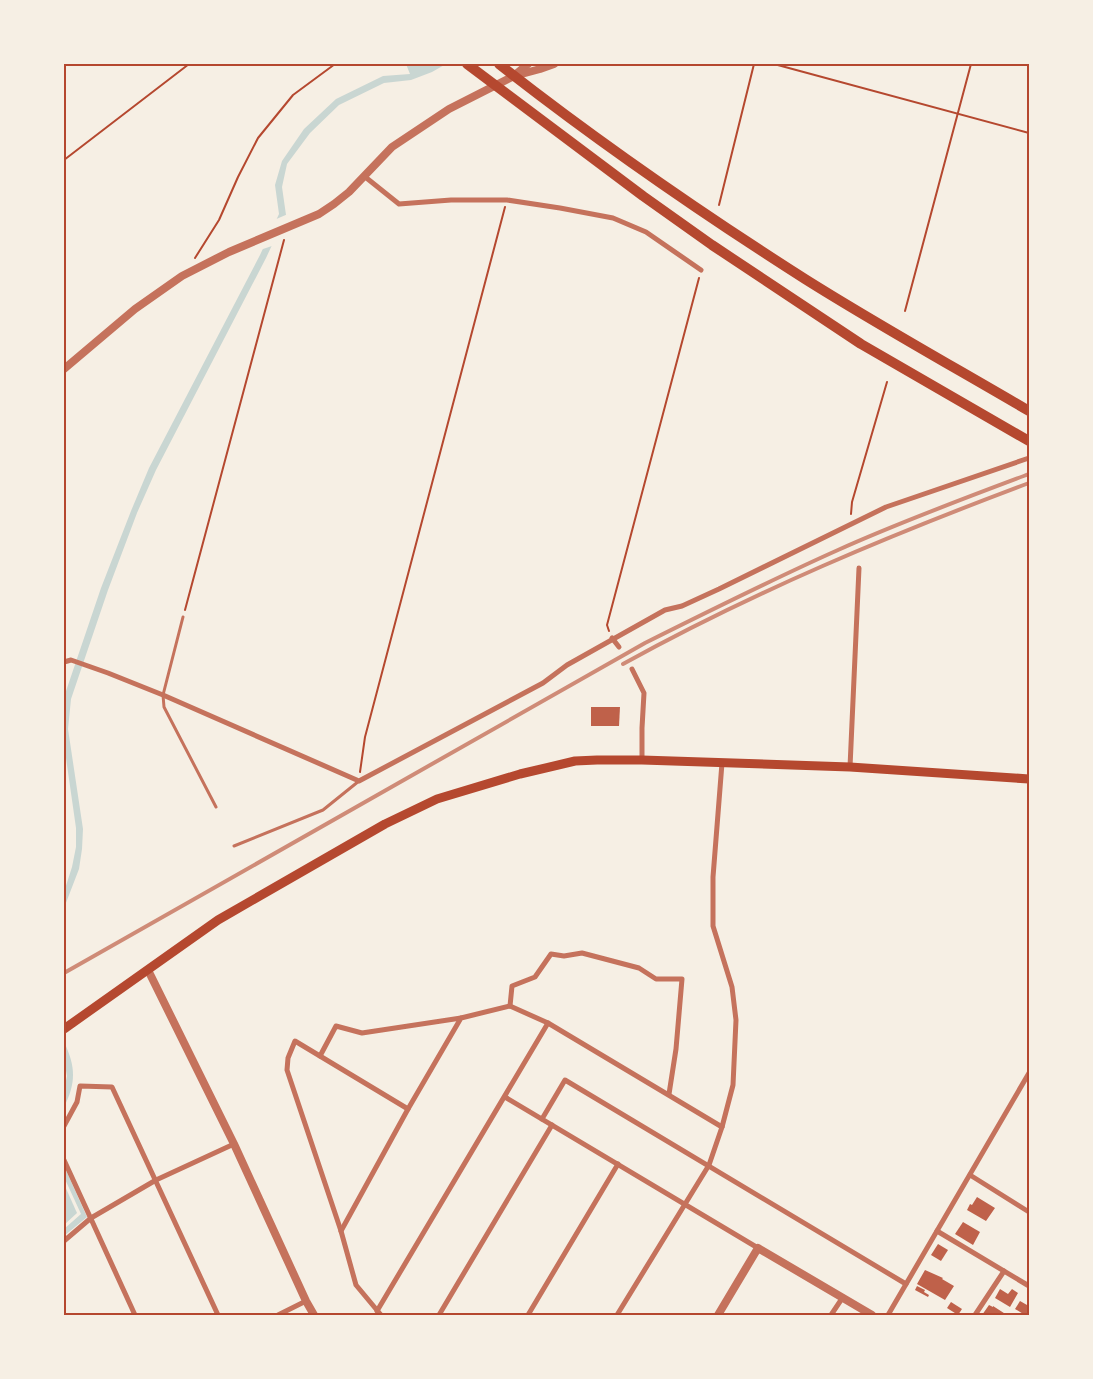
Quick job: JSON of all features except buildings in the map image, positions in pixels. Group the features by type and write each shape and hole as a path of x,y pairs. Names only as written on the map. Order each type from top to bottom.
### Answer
{"highway":[{"path":"499,64 557,109 650,176 738,235 868,317 1026,409"},
{"path":"470,66 712,245 861,344 1029,441"}],"main road":[{"path":"64,1028 218,920 385,824 437,798 520,774 575,761 642,760 850,767 1029,779"}],"street":[{"path":"514,76 528,64"},
{"path":"64,369 135,309 182,276 229,252 320,214 334,204 379,159 406,136 449,109 494,84 554,64"},
{"path":"364,176 399,204 451,200 507,200 613,218 646,232 701,270"},
{"path":"64,662 71,660 86,664 163,695 359,782 543,683 567,665 612,638 665,610 682,606 719,589 886,507 1029,458"},
{"path":"850,767 860,568"},
{"path":"612,638 619,647"},
{"path":"632,669 644,693 642,760"},
{"path":"616,1315 709,1165 734,1084 736,1020 732,987 713,926 713,877 722,763"},
{"path":"510,1006 512,986 535,977 551,954 564,956 582,952 639,968 656,978 682,979 676,1049 669,1094"},
{"path":"148,970 234,1144 314,1315"},
{"path":"320,1056 336,1026 362,1033 461,1018 510,1006 548,1023 722,1127"},
{"path":"341,1231 408,1109 461,1018"},
{"path":"408,1109 295,1041 288,1058 287,1070 341,1231 356,1284 379,1313 548,1023"},
{"path":"888,1315 1029,1073"},
{"path":"542,1119 565,1080 906,1284"},
{"path":"64,1126 77,1102 80,1086 112,1087 218,1315"},
{"path":"505,1097 872,1315"},
{"path":"439,1315 552,1126"},
{"path":"64,1241 91,1218 156,1180 234,1144"},
{"path":"64,1160 135,1315"},
{"path":"528,1315 618,1164"},
{"path":"970,1175 1029,1212"},
{"path":"937,1231 1029,1286"},
{"path":"718,1315 758,1248"},
{"path":"975,1315 1004,1271"},
{"path":"831,1315 842,1297"},
{"path":"278,1315 306,1301"}],"lane":[{"path":"183,617 163,695 164,707 216,807"},
{"path":"234,846 323,810 359,782"}],"path":[{"path":"64,160 189,64"},
{"path":"193,260 219,220 258,138 293,95 335,64"},
{"path":"719,205 754,64"},
{"path":"774,64 1029,133"},
{"path":"905,311 971,64"},
{"path":"359,782 365,737 507,200"},
{"path":"183,617 285,229"},
{"path":"612,638 607,625 701,270"},
{"path":"849,526 852,502 887,382"}],"shaded area":[{"path":"406,64 446,64 411,80 384,83 339,105 310,133 287,164 282,187 286,215 266,258 156,470 137,513 108,590 71,699 68,729 83,829 79,869 64,908 64,892 76,847 76,828 64,744 64,697 101,588 131,511 149,468 260,255 279,214 275,185 282,161 304,129 336,99 383,76 410,74"},
{"path":"64,1042 71,1059 73,1075 71,1090 64,1107 64,1090 67,1076 64,1060"},
{"path":"64,1166 87,1217 64,1236 64,1229 81,1214 64,1177"},
{"path":"64,1184 77,1213 64,1225"}],"pier":[{"path":"288,214 275,245 260,250 274,220"}],"railway":[{"path":"64,973 645,643 765,584 861,540 933,510 1029,474"},
{"path":"623,664 722,613 823,566 925,523 1029,483"}]}
